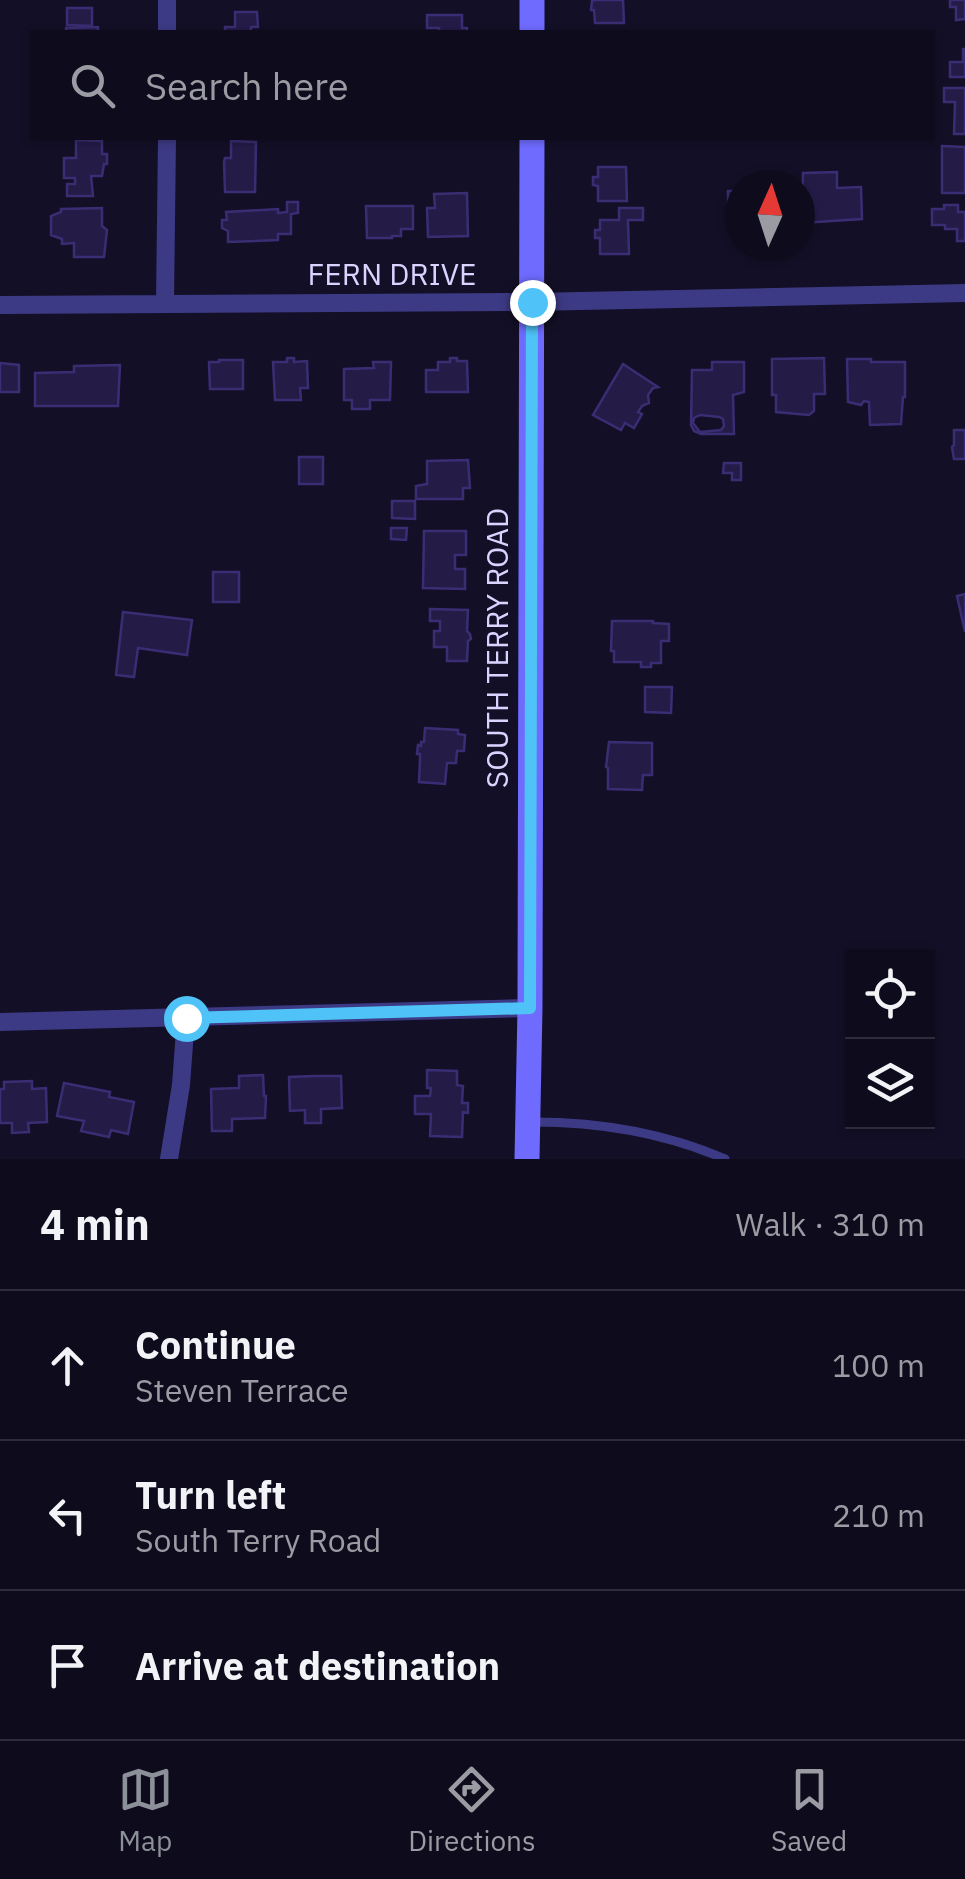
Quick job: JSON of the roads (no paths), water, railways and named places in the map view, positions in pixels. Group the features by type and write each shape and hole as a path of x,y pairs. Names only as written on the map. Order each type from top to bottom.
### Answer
{"street":[{"path":"167,0 167,30"},
{"path":"532,0 532,30"},
{"path":"166,304 168,140"},
{"name":"SOUTH TERRY ROAD","path":"527,1159 532,140"},
{"name":"FERN DRIVE","path":"0,305 532,302 965,292"},
{"path":"0,1022 530,1008"},
{"path":"169,1159 181,1085 186,1018"}],"lane":[{"path":"528,1122 626,1129 697,1146 725,1159"}]}
